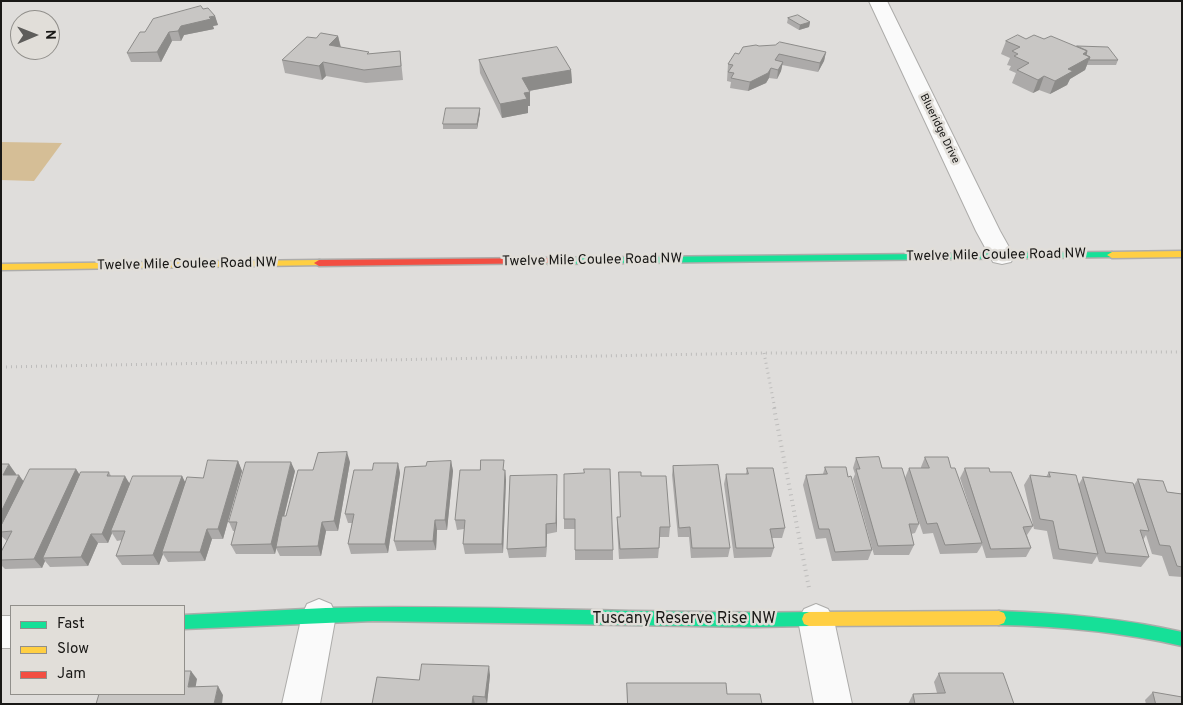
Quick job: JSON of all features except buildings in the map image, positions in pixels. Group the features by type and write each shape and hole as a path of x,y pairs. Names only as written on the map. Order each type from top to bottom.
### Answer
{"street":[{"name":"Blueridge Drive","path":"878,1 1002,256"},
{"name":"Twelve Mile Coulee Road NW","path":"1,267 1182,254"},
{"name":"Tuscany Reserve Rise NW","path":"185,622 319,615 401,614 649,621 987,616 1090,622 1160,633 1182,639"},
{"path":"301,704 319,615"},
{"path":"816,620 833,704"}],"path":[{"path":"1,368 764,353 1182,352"},
{"path":"764,353 816,620"}],"shaded area":[{"path":"1,142 62,143 34,181 1,180"}],"traffic: fast":[{"path":"548,261 1112,255"},
{"path":"185,622 373,614 700,620 809,619"},
{"path":"999,618 1091,623 1182,639"}],"traffic: slow":[{"path":"1112,255 1182,254"},
{"path":"1,267 319,263"},
{"path":"809,619 999,618"}],"traffic: jam":[{"path":"319,263 548,261"}]}
